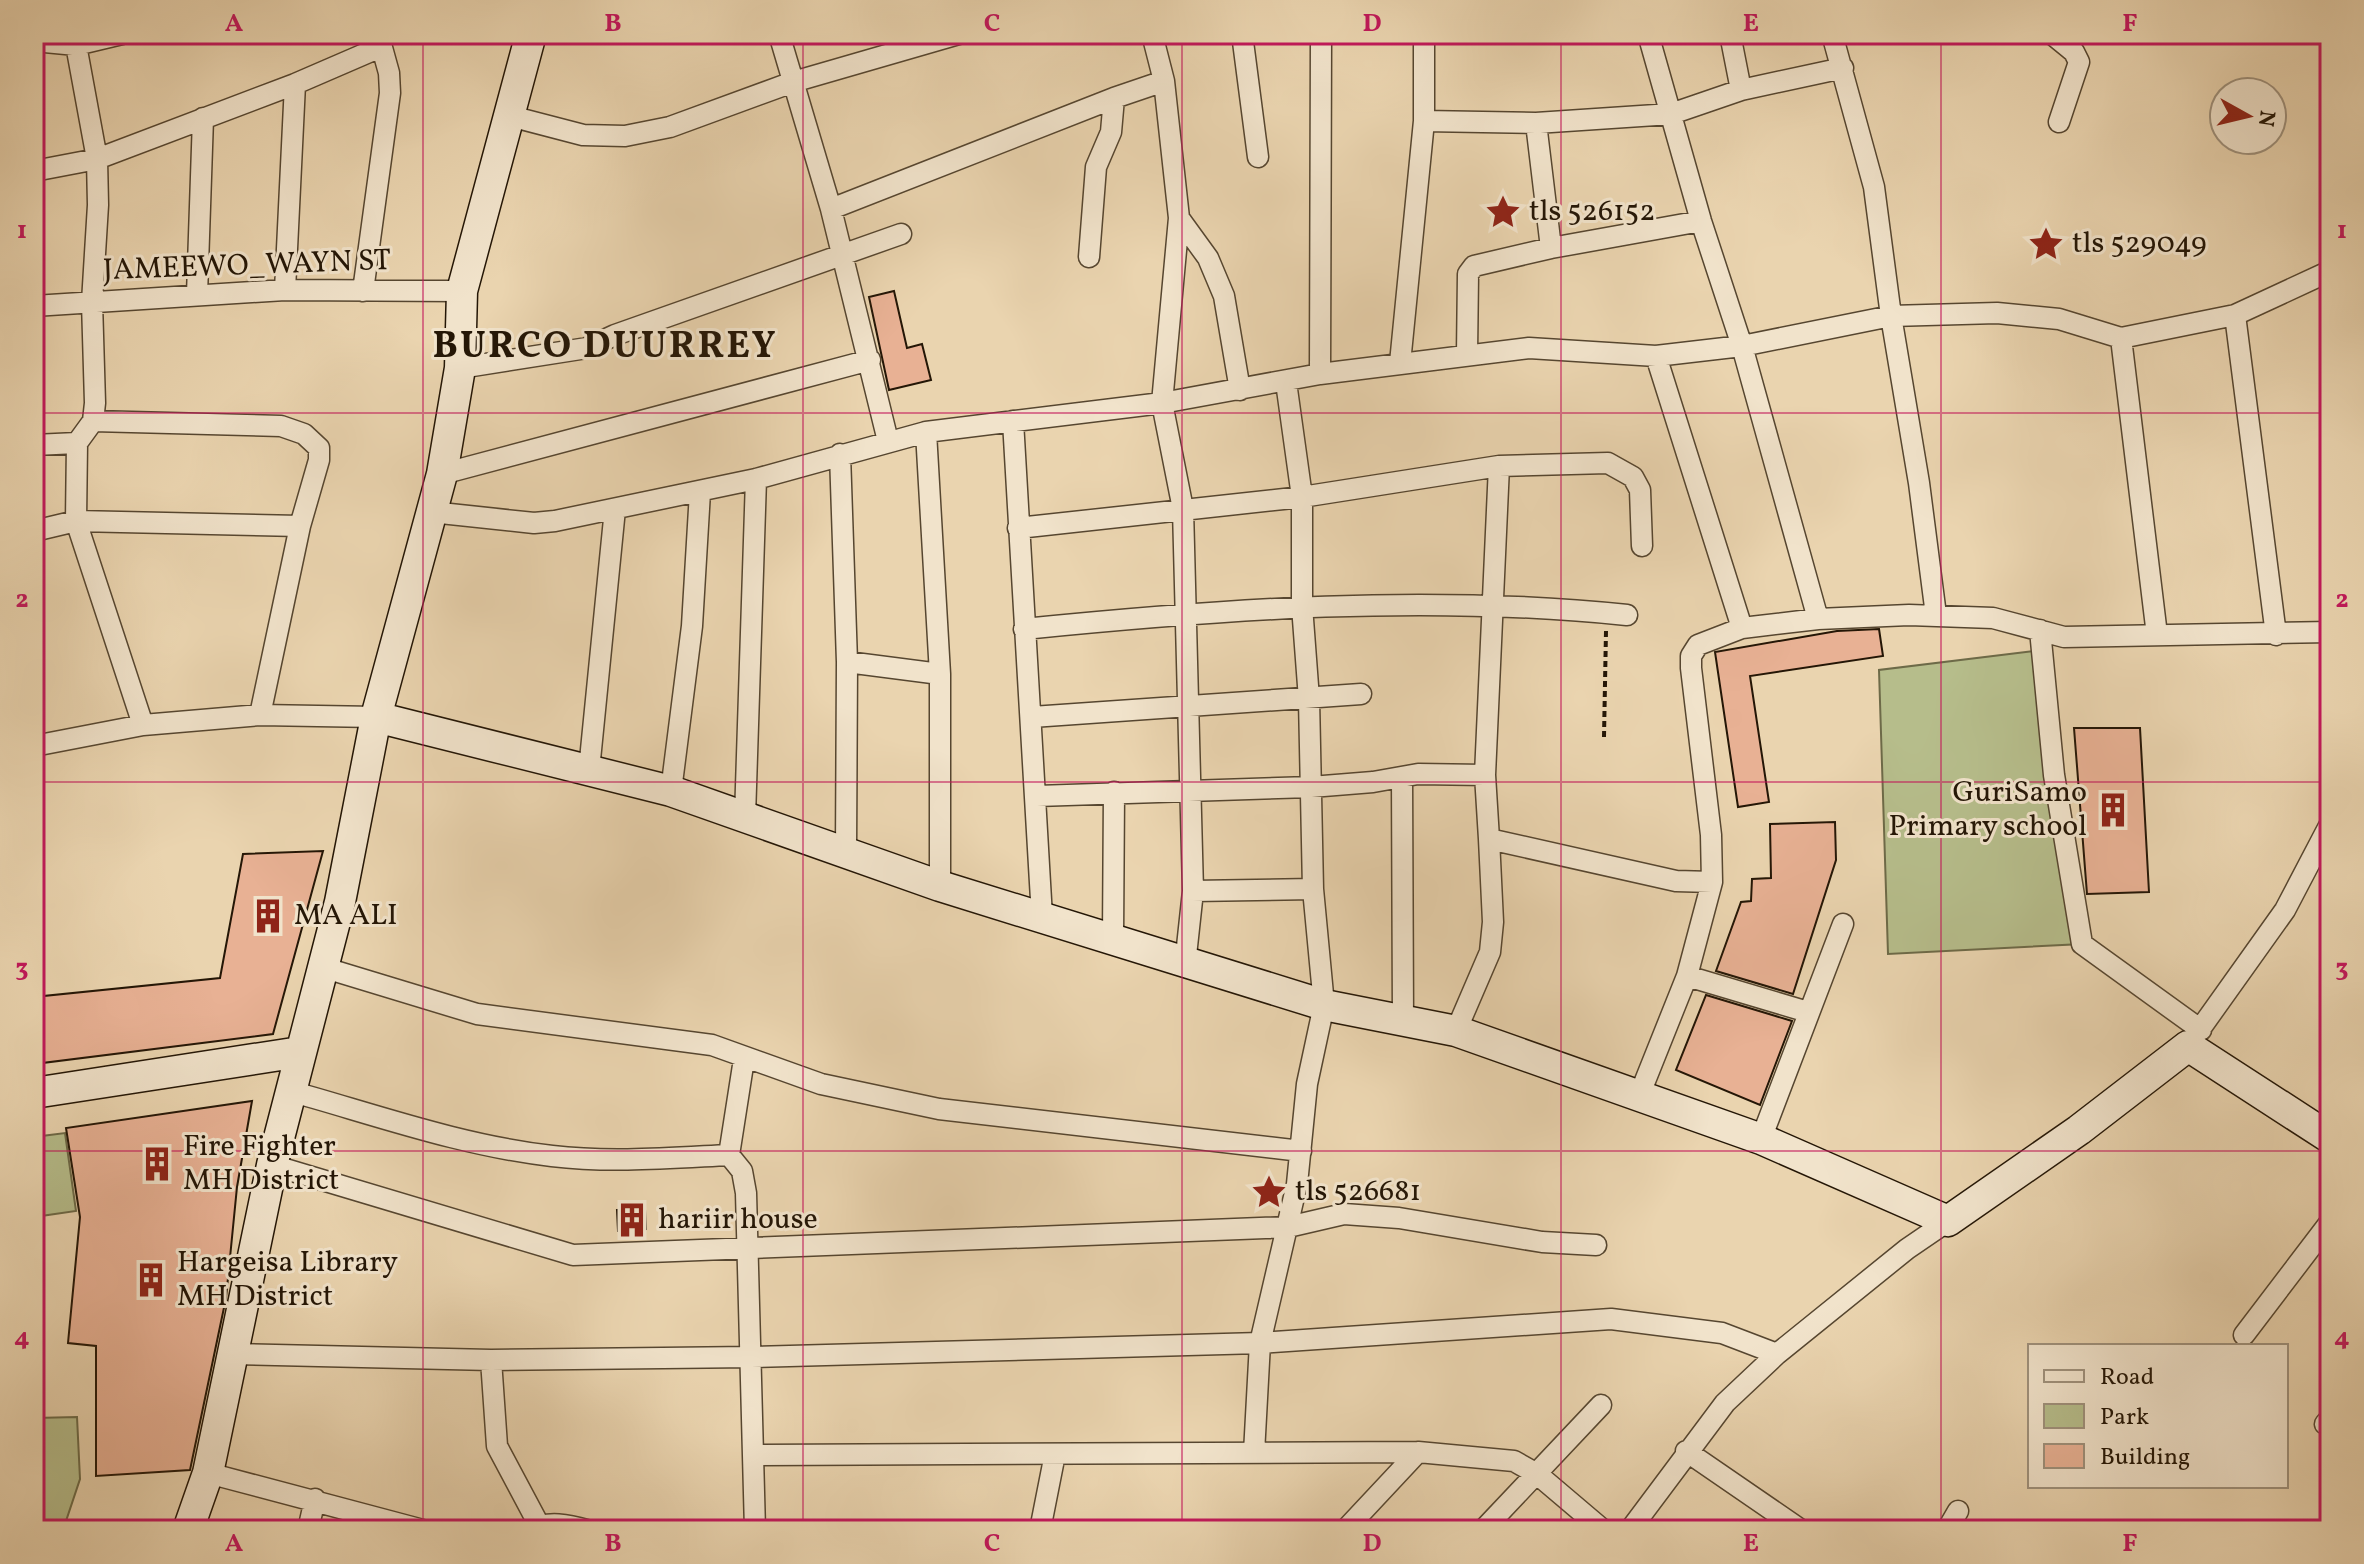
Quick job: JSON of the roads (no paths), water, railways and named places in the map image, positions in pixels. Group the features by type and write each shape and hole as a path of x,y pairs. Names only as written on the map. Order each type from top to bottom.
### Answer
{"main road":[{"path":"188,1530 208,1473 272,1165 340,902 376,717 442,474 460,368 462,291 506,115 536,35"},
{"path":"376,717 671,791 940,886 1113,937 1185,965 1324,1005 1456,1031 1761,1139 1948,1221 2102,1113 2194,1038 2238,1075 2330,1138"},
{"path":"34,1093 300,1052"}],"street":[{"path":"34,41 122,34"},
{"path":"779,34 831,209 888,441"},
{"path":"506,115 583,135 625,136 670,127 793,82 959,34"},
{"path":"1152,34 1164,81 1179,218 1162,403 1183,509 1184,613 1193,789 1193,891 1185,965"},
{"path":"1242,34 1258,157"},
{"path":"1320,374 1321,34"},
{"path":"1400,363 1424,121 1424,34"},
{"path":"1648,34 1701,221 1742,346 1818,619"},
{"path":"1730,34 1741,90"},
{"path":"1832,34 1874,187 1936,615"},
{"path":"2052,34 2074,52 2079,62 2059,122"},
{"path":"34,171 97,159 295,84 382,39 390,93 363,291"},
{"path":"75,40 97,159 92,302 93,421 77,443 76,521 143,725"},
{"path":"1424,121 1536,123 1671,114 1741,90 1843,68"},
{"path":"831,209 1164,81"},
{"path":"285,290 295,84"},
{"path":"1089,257 1096,167 1111,132 1114,98"},
{"path":"197,295 203,118"},
{"path":"1536,123 1551,248"},
{"path":"1179,218 1208,258 1224,296 1240,390"},
{"path":"1467,354 1470,268 1551,248 1701,221"},
{"path":"460,368 587,348 901,234"},
{"path":"431,512 534,523 756,479 926,432 1162,403 1320,374 1467,354 1529,348 1656,356 1742,346 1891,316 1997,313 2059,319 2121,338 2235,315 2330,271"},
{"name":"JAMEEWO_WAYN ST","path":"34,306 285,290 462,291"},
{"path":"2235,315 2276,635"},
{"path":"2121,338 2157,635"},
{"path":"1656,356 1742,628"},
{"path":"442,474 870,360"},
{"path":"1254,1453 1260,1343 1288,1227 1301,1151 1307,1084 1324,1005 1313,889 1309,699 1302,606 1302,497 1286,382"},
{"path":"93,421 281,426 304,434 319,448 319,460 300,526 260,715"},
{"path":"1013,421 1042,917"},
{"path":"926,432 940,674 940,886"},
{"path":"34,445 77,443"},
{"path":"840,454 847,662 846,852"},
{"path":"1018,528 1302,497 1499,466 1608,463 1622,468 1633,477 1640,490 1642,546"},
{"path":"1456,1031 1490,952 1493,922 1485,775 1499,466"},
{"path":"745,817 756,479"},
{"path":"671,791 692,626 700,492"},
{"path":"589,770 615,509"},
{"path":"34,531 76,521 300,526"},
{"path":"1024,629 1184,613 1302,606 1493,605 1627,615"},
{"path":"1639,1096 1687,976 1712,882 1711,835 1691,656 1698,645 1742,628 1818,619 1936,615 1993,618 2064,637 2330,632"},
{"path":"2040,630 2054,775 2082,944 2194,1038 2285,910 2330,824"},
{"path":"847,662 940,674"},
{"path":"1032,717 1361,694"},
{"path":"34,746 143,725 260,715 376,717"},
{"path":"1037,796 1311,787 1402,777 1485,775"},
{"path":"1402,777 1403,1019"},
{"path":"1113,937 1114,792"},
{"path":"1489,839 1676,881 1712,882"},
{"path":"1193,891 1313,889"},
{"path":"1761,1139 1843,924"},
{"path":"322,967 477,1014 712,1045 744,1059 821,1084 939,1109 1301,1151"},
{"path":"1687,976 1808,1012"},
{"path":"744,1059 729,1155 742,1171 755,1530"},
{"path":"290,1091 464,1140 550,1156 605,1160 729,1155"},
{"path":"272,1165 536,1247 573,1255 1288,1227 1344,1214 1399,1218 1542,1242 1596,1245"},
{"path":"1630,1530 1686,1451 1725,1403 1777,1354 1907,1249 1948,1221"},
{"path":"2244,1335 2330,1222"},
{"path":"232,1354 491,1360 751,1357 1260,1343 1611,1319 1722,1333 1777,1354"},
{"path":"491,1360 497,1446 536,1528 569,1525 587,1530"},
{"path":"1483,1530 1601,1405"},
{"path":"1686,1451 1801,1530"},
{"path":"753,1455 1418,1452 1511,1460 1537,1474 1603,1530"},
{"path":"1345,1530 1418,1452"},
{"path":"1040,1530 1055,1454"},
{"path":"208,1473 423,1530"},
{"path":"308,1530 315,1499"},
{"path":"1947,1530 1958,1511"}],"place":[{"name":"tls 526152","path":"1503,212"},
{"name":"tls 529049","path":"2046,244"},
{"name":"GuriSamo Primary school","path":"2113,810"},
{"name":"MA ALI","path":"268,916"},
{"name":"Fire Fighter MH District","path":"157,1164"},
{"name":"tls 526681","path":"1269,1192"},
{"name":"hariir house","path":"632,1220"},
{"name":"Hargeisa Library MH District","path":"151,1280"}],"district":[{"name":"BURCO DUURREY","path":"605,347"}]}
